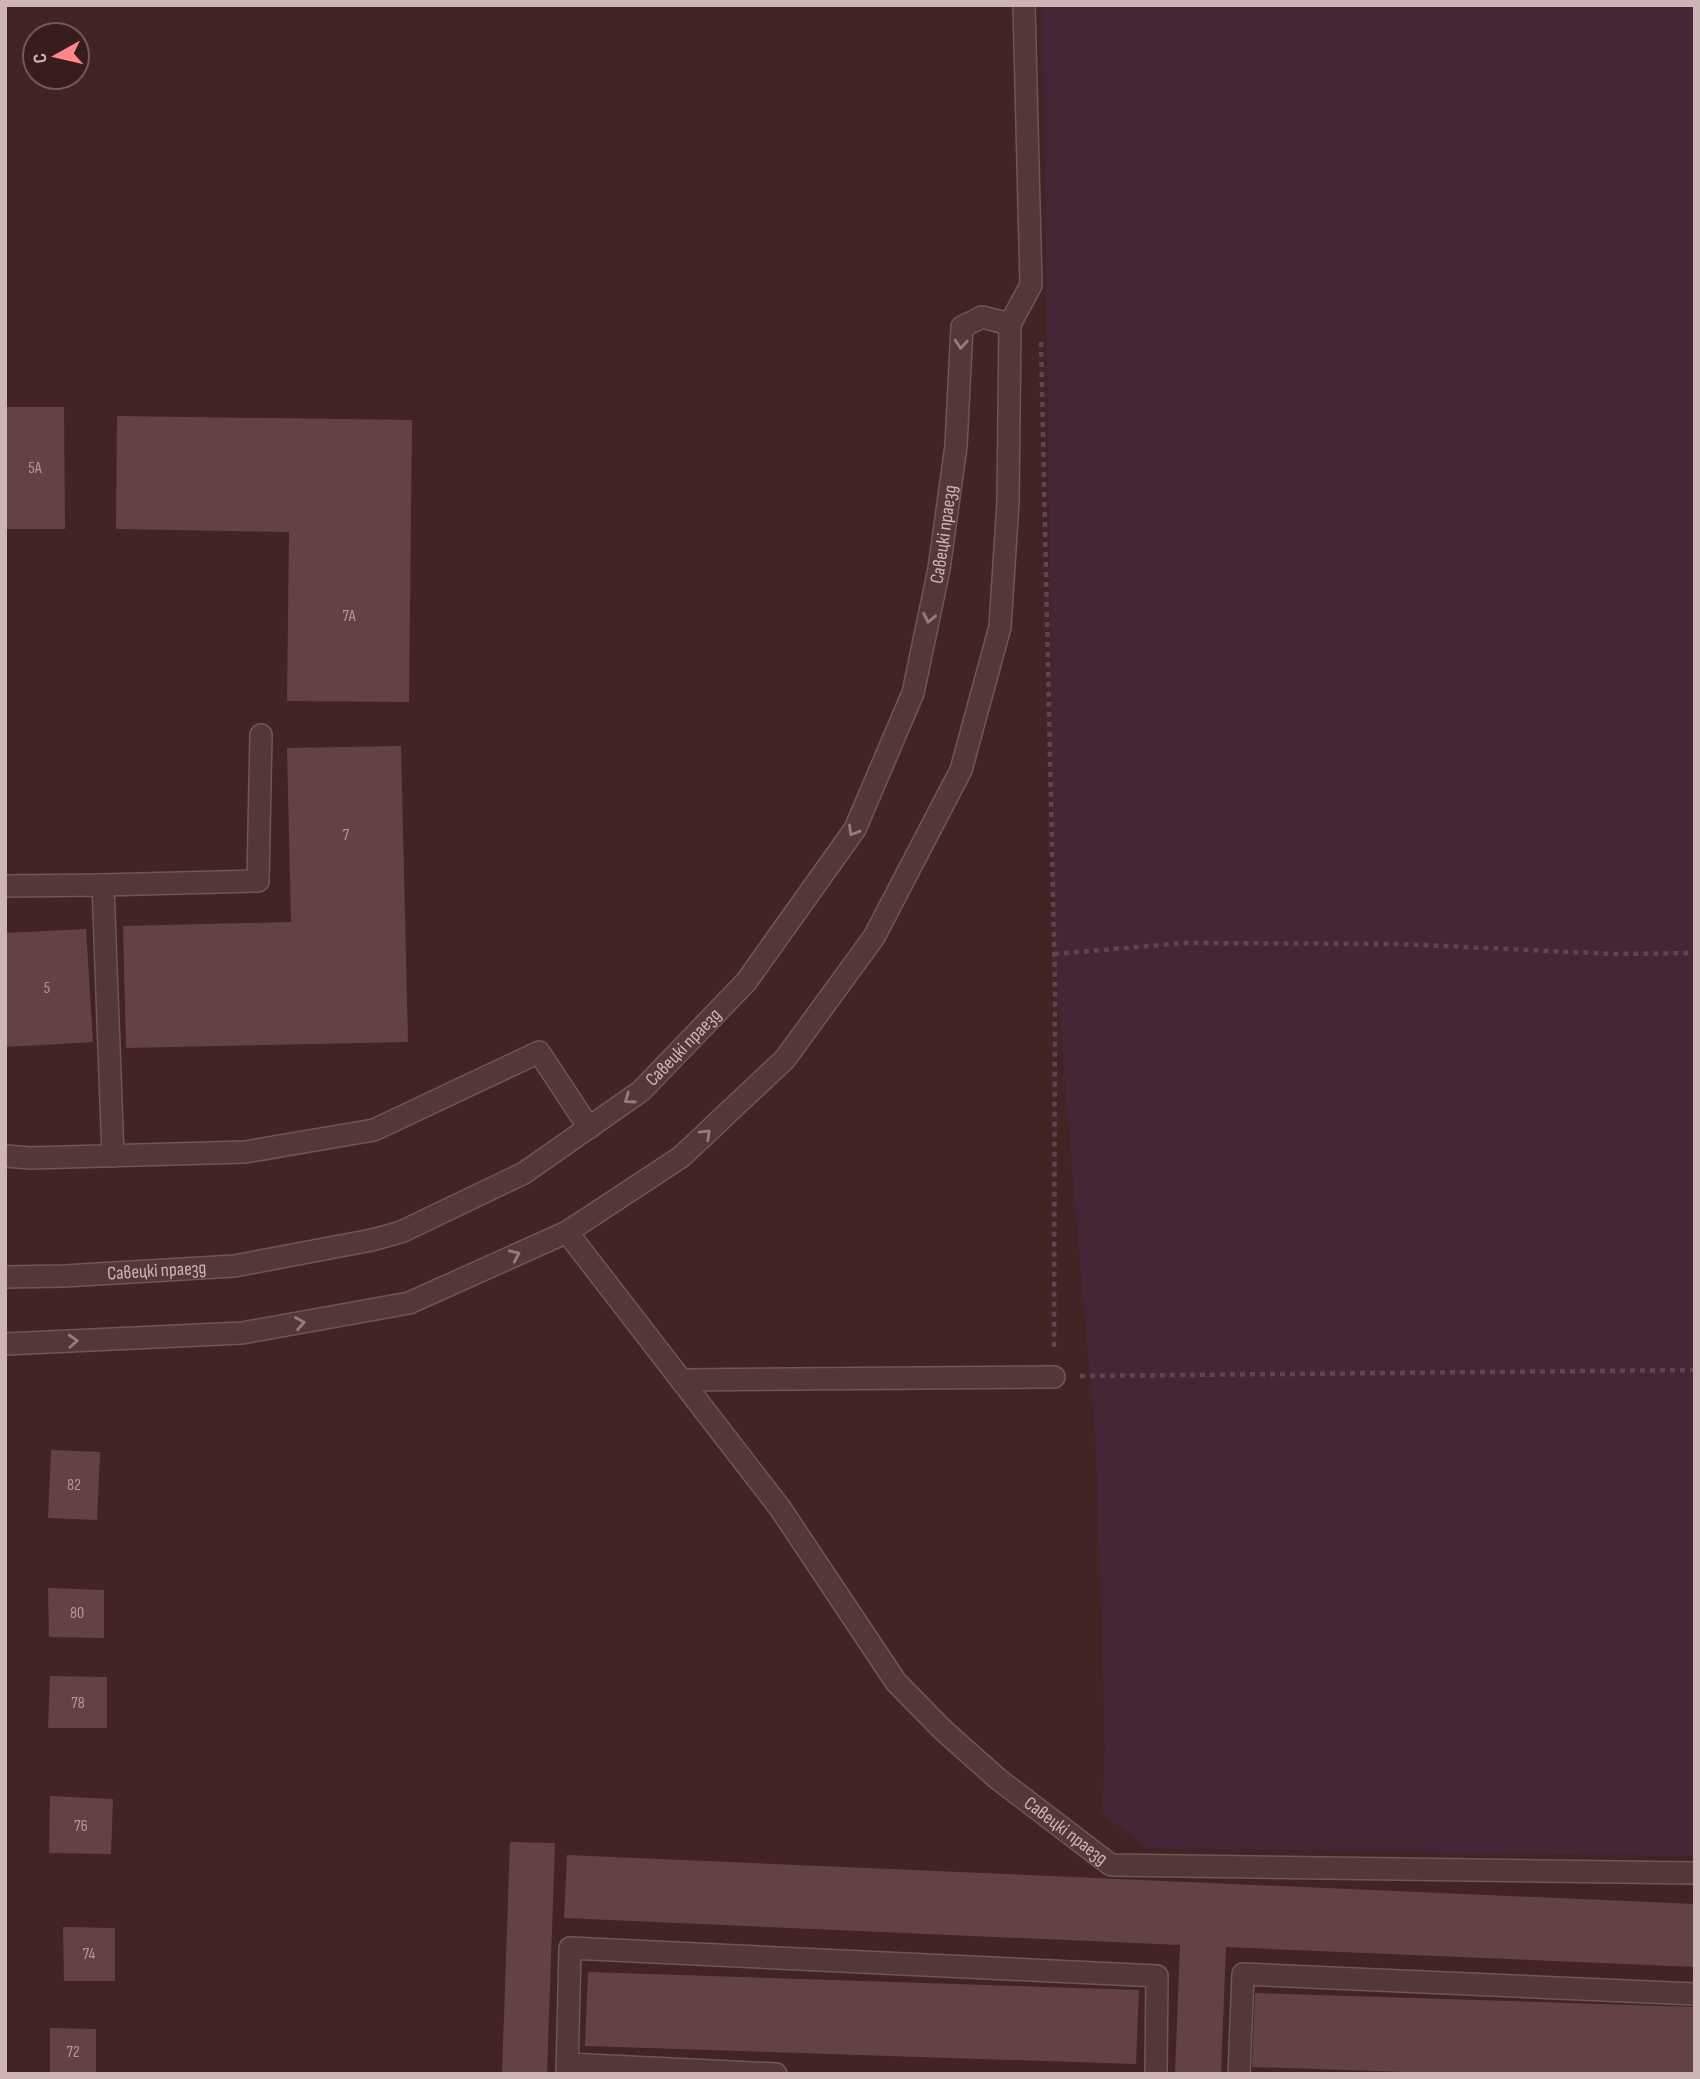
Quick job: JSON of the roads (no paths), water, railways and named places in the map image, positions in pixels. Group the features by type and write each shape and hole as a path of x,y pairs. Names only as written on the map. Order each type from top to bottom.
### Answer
{"street":[{"path":"5,1344 242,1333 409,1303 567,1232 681,1157 785,1059 874,937 961,771 1000,627 1008,502 1010,324 1031,285 1024,5"},
{"name":"Савецкі праезд","path":"5,1277 234,1266 401,1232 524,1173 641,1091 746,982 855,829 913,693 939,569 956,446 962,327 982,317 1010,324"},
{"path":"5,886 258,881 261,735"},
{"path":"103,885 113,1156"},
{"path":"5,1156 245,1152 374,1130 539,1052 589,1128"},
{"name":"Савецкі праезд","path":"567,1232 780,1508 897,1682 943,1730 998,1779 1111,1865 1695,1873"},
{"path":"681,1380 1054,1377"},
{"path":"776,2074 567,2069 570,1948 1157,1976 1156,2074"},
{"path":"1239,2074 1243,1974 1695,1994"}]}
